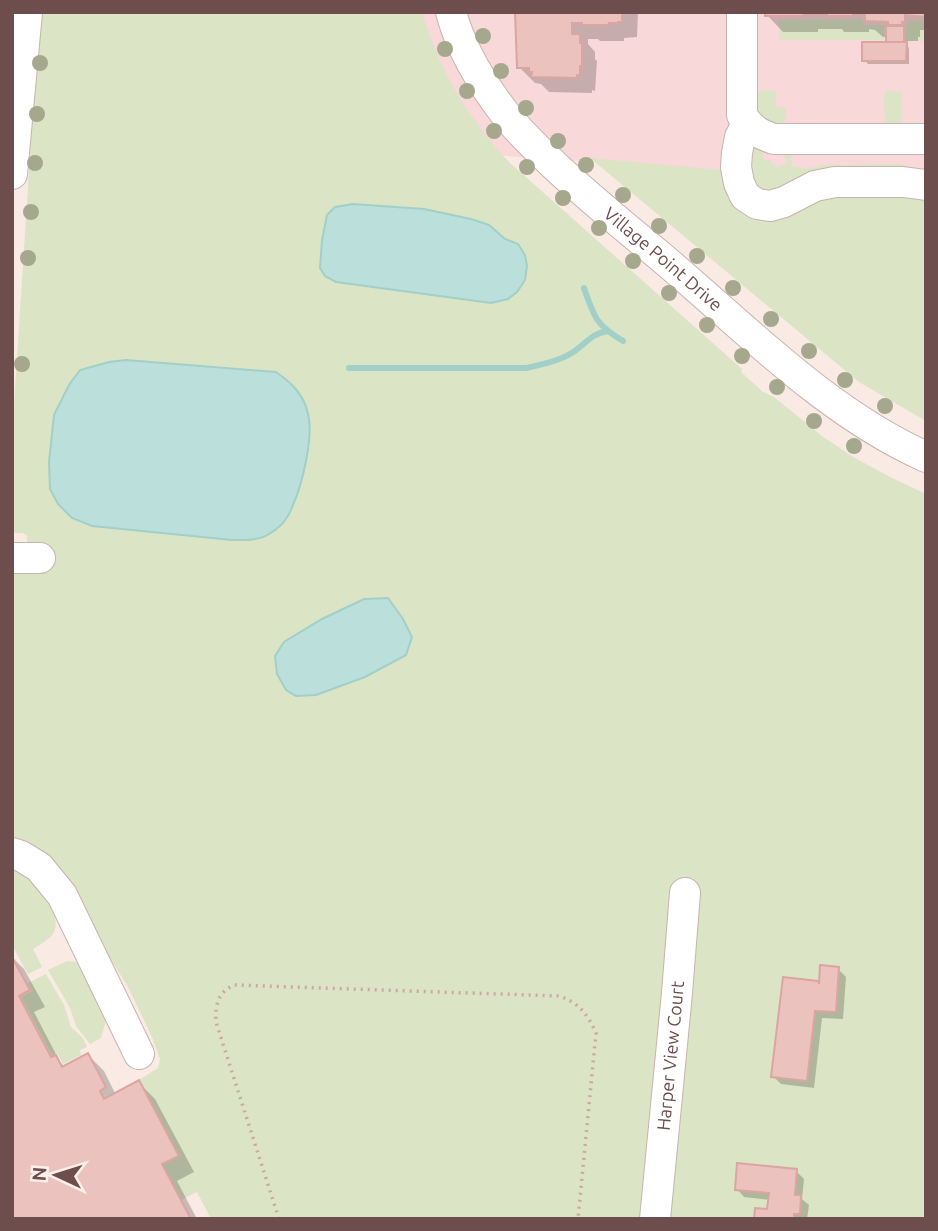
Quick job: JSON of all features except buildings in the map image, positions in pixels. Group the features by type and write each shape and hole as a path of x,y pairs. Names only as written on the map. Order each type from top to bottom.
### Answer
{"street":[{"path":"12,174 17,74 27,12"},
{"name":"Village Point Drive","path":"451,12 457,36 476,70 506,115 531,144 779,359 844,409 888,438 926,457"},
{"path":"742,12 742,115 747,124 759,134 774,139 926,139"},
{"path":"747,124 740,137 736,167 739,183 746,196 757,204 771,206 816,186 835,182 903,182 926,185"},
{"path":"12,853 39,867 62,895 139,1054"},
{"name":"Harper View Court","path":"655,1219 685,893"}],"path":[{"path":"279,1219 216,1022 216,1003 224,992 234,985 558,996 572,1001 586,1014 596,1033 578,1219"}],"shaded area":[{"path":"201,12 926,12 926,175 764,173 215,137"}],"green space":[{"path":"43,12 422,12 446,74 457,93 482,130 510,163 742,369 741,372 763,392 774,397 853,457 926,494 926,1219 211,1219 197,1192 181,1200 162,1164 179,1155 139,1080 158,1068 160,1059 152,1037 128,987 101,944 12,843 12,573 47,572 46,547 27,544 27,536 15,533 12,528 12,437 38,30","holes":["489,225 505,239 518,244 525,255 527,266 525,280 491,303 336,282 320,268 322,240","126,360 309,416 309,438 300,484 72,518 58,504 50,489 49,462 54,415 69,385 92,366","388,598 406,655 365,677 316,695 322,619 364,599"]},
{"path":"779,20 862,20 863,25 884,25 884,40 779,40"},
{"path":"909,21 926,21 926,41 905,41 905,29"},
{"path":"762,90 776,91 776,107 786,108 784,123 772,124 761,115 758,94"},
{"path":"886,91 901,92 902,120 899,125 885,124"},
{"path":"747,142 762,150 764,160 770,160 776,168 788,162 781,151 791,154 792,167 899,164 926,168 926,177 777,198 753,188"},
{"path":"590,158 733,171 735,191 926,190 926,421 859,382"},
{"path":"12,865 37,881 50,902 55,918 56,925 52,935 33,949 42,967 28,974 12,945"},
{"path":"67,961 76,962 83,967 106,1013 101,1038 90,1044 76,1026 70,1008 48,970"},
{"path":"46,974 64,1005 71,1027 83,1038 87,1047 80,1050 81,1055 63,1064 57,1053 52,1055 21,997 32,991 28,983"}],"water":[{"path":"353,204 424,209 489,225 505,239 518,244 525,255 525,280 508,299 491,303 336,282 325,276 320,268 327,215 335,207"},
{"path":"126,360 276,372 296,390 304,401 308,414 308,447 296,496 289,514 277,529 260,538 232,540 92,526 72,518 58,504 50,489 49,462 54,415 80,370"},
{"path":"388,598 412,637 406,655 365,677 316,695 296,696 286,690 277,674 275,656 284,642 322,619 364,599"}],"waterway":[{"path":"584,288 601,325 623,341"},
{"path":"349,368 527,368 565,357 592,337 608,331"}]}
